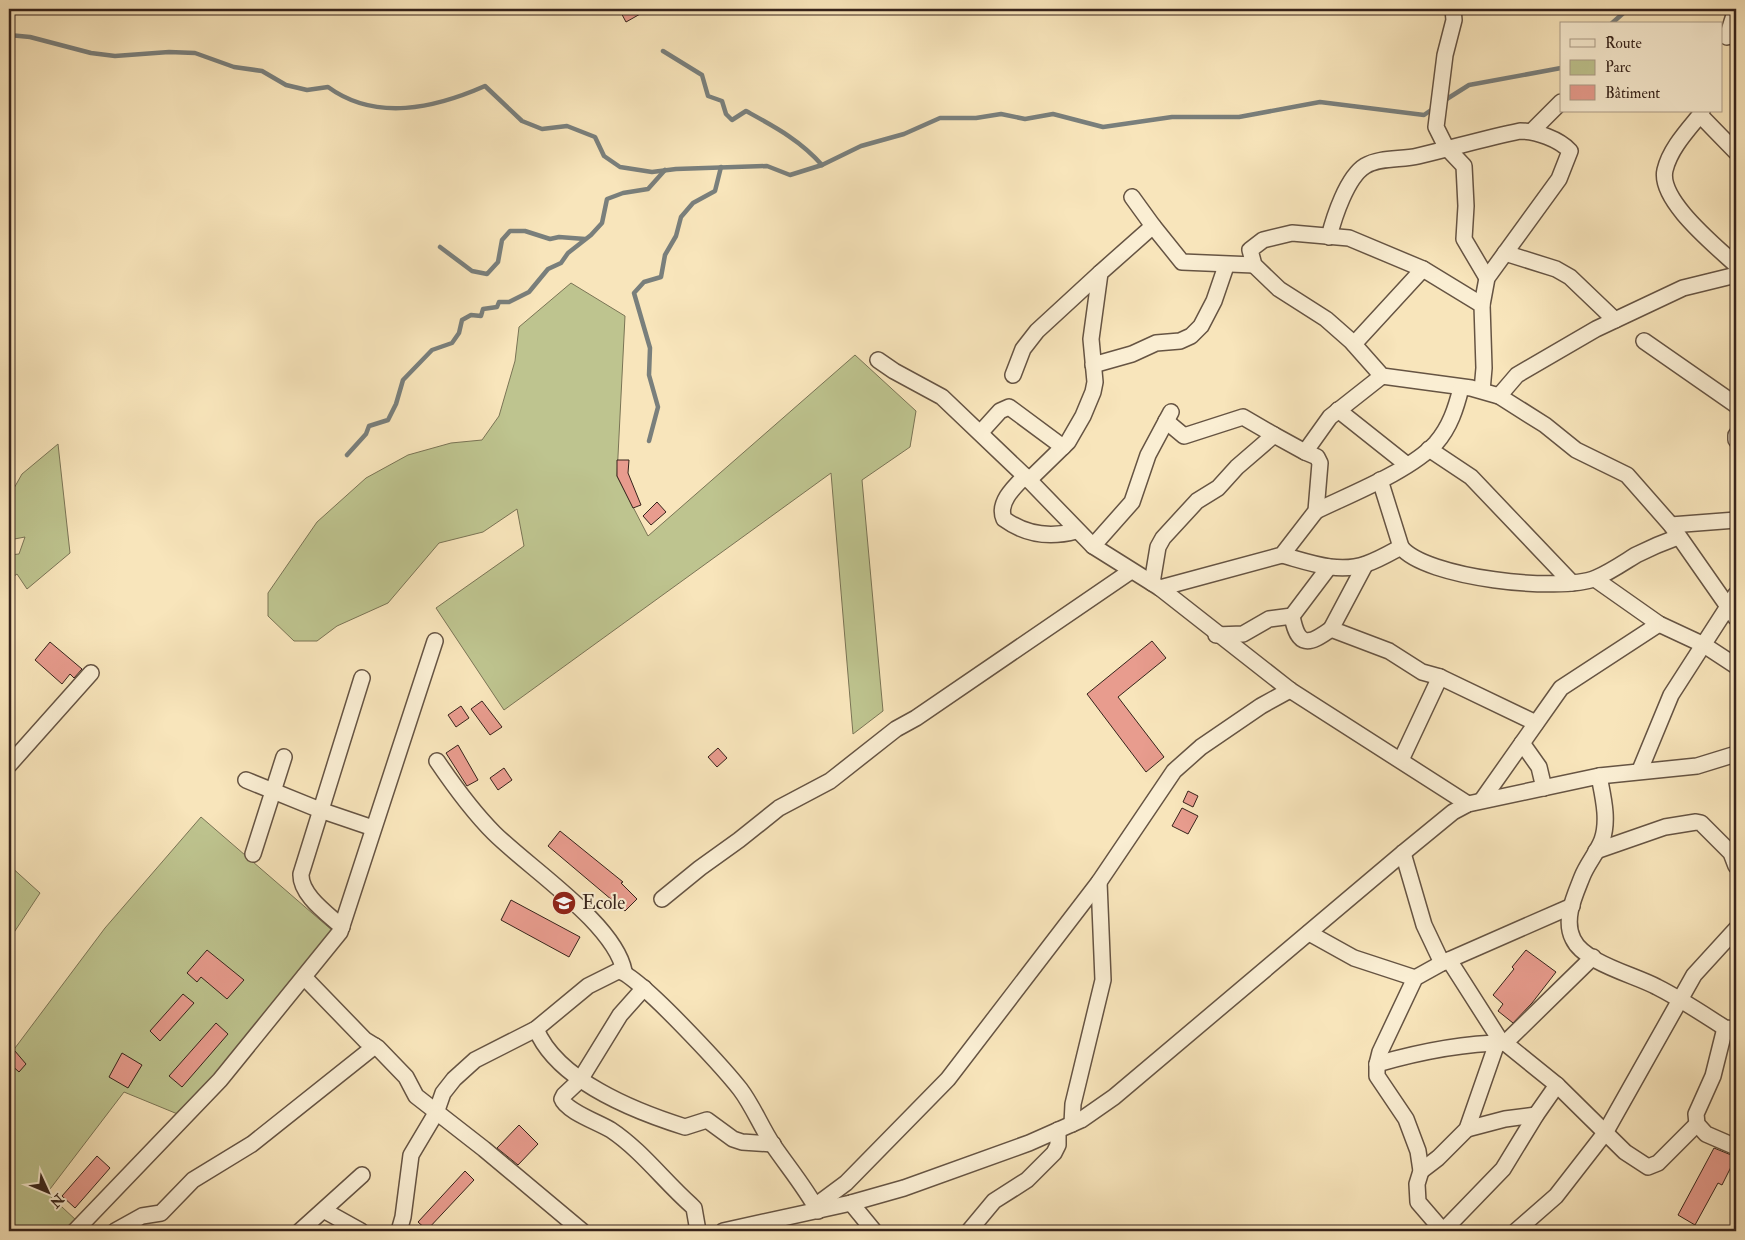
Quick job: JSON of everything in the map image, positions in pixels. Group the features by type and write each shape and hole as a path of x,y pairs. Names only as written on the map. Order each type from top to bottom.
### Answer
{"street":[{"path":"1453,9 1454,20 1445,55 1436,127 1446,147 1464,166 1466,206 1464,239 1487,278"},
{"path":"1728,37 1736,9"},
{"path":"1532,131 1560,103"},
{"path":"1736,152 1701,113 1672,154 1665,170 1665,177 1679,210 1736,265"},
{"path":"1329,237 1335,212 1346,191 1366,166 1382,161 1418,156 1446,147 1520,131 1532,131 1569,149 1570,154 1559,179 1487,278 1482,305 1484,368 1482,391"},
{"path":"1132,197 1182,262 1226,266 1254,265"},
{"path":"1013,375 1024,349 1037,331 1153,226"},
{"path":"1482,305 1423,269 1357,240 1292,234 1262,240 1250,250 1254,265 1279,289 1317,312 1354,344 1382,376 1482,391 1499,396 1539,422 1576,450 1630,477 1699,561 1732,613"},
{"path":"1505,253 1556,269 1570,277 1615,320"},
{"path":"1093,365 1132,354 1156,343 1180,340 1191,336 1201,326 1214,302 1226,266"},
{"path":"1354,344 1423,269"},
{"path":"1076,530 1061,535 1037,534 1021,529 1004,519 1001,512 1005,501 1027,478 1068,442 1083,416 1093,392 1095,382 1091,339 1100,273"},
{"path":"1499,396 1517,375 1615,320 1684,288 1736,275"},
{"path":"1644,341 1736,405"},
{"path":"878,360 894,371 942,397 1027,478 1093,546 1156,586 1290,690 1400,760 1475,802"},
{"path":"1305,452 1338,410 1382,376"},
{"path":"1282,555 1316,511 1380,480 1436,443 1452,420 1461,388"},
{"path":"980,432 1000,412 1009,407 1063,448"},
{"path":"1338,410 1406,464"},
{"path":"1093,546 1132,502 1148,455 1169,416 1184,436 1244,417 1317,457 1320,463 1316,511"},
{"path":"1736,434 1736,440"},
{"path":"1156,586 1158,547 1163,538 1197,502 1218,488 1232,471 1274,435"},
{"path":"1429,449 1471,477 1572,583"},
{"path":"1380,480 1401,548 1410,558 1446,570 1536,586 1595,579 1675,531 1736,520"},
{"path":"1156,586 1282,555 1329,567 1365,565 1401,548"},
{"path":"1292,616 1298,634 1308,641 1315,640 1331,629 1365,565"},
{"path":"1216,634 1243,634 1269,619 1292,616 1329,567"},
{"path":"662,899 779,808 830,781 896,729 932,708 1131,571"},
{"path":"1595,579 1659,624 1704,645 1736,666"},
{"path":"1640,770 1671,695 1704,645 1732,613 1736,594"},
{"path":"1475,802 1522,743 1561,688 1659,624"},
{"path":"1331,629 1389,651 1422,672 1440,678 1536,723"},
{"path":"75,1231 220,1080 342,927 435,641"},
{"path":"9,765 91,672"},
{"path":"342,927 317,904 304,888 301,878 320,810 362,678"},
{"path":"1400,760 1440,678"},
{"path":"816,1208 846,1182 948,1079 1099,882 1174,771 1201,746 1261,706 1290,690"},
{"path":"1522,743 1539,767 1544,788"},
{"path":"723,1231 762,1226 816,1208 851,1203 963,1167 1065,1127 1114,1097 1453,812 1475,802 1600,776 1640,770 1698,766 1736,754"},
{"path":"253,854 284,757"},
{"path":"436,761 462,797 494,832 601,930 622,959 624,972 644,988 728,1074 741,1091 773,1144 816,1208"},
{"path":"1600,776 1605,809 1605,827 1596,851 1585,869 1572,906 1569,923 1572,938 1593,957 1680,999 1731,1029 1696,1114 1697,1124 1706,1134 1736,1147"},
{"path":"246,780 320,810 373,828"},
{"path":"1596,851 1665,827 1696,822 1731,853 1736,866"},
{"path":"1404,853 1424,925 1445,962 1502,1043 1558,1085 1605,1133 1636,1160 1648,1167 1658,1163 1697,1124"},
{"path":"969,1231 994,1201 1026,1180 1054,1152 1065,1127 1103,980 1099,882"},
{"path":"1421,1171 1414,1136 1406,1119 1378,1076 1377,1064 1409,988 1415,978 1445,962 1572,906"},
{"path":"1516,1231 1556,1196 1605,1133 1700,967 1736,928"},
{"path":"1309,933 1354,958 1415,978"},
{"path":"1558,1085 1536,1115 1503,1169 1443,1231 1418,1202 1416,1184 1421,1171 1438,1158 1467,1128 1502,1043 1593,957"},
{"path":"399,1231 404,1217 411,1155 436,1113 443,1093 462,1071 482,1056 536,1029 588,986 606,975 624,972"},
{"path":"304,976 365,1040 375,1046 406,1077 416,1096 484,1149 582,1231"},
{"path":"644,988 618,1019 580,1080 564,1095 563,1103 613,1131 633,1148 668,1185 691,1205 698,1231"},
{"path":"536,1029 550,1054 580,1080 622,1102 679,1126 690,1126 707,1120 733,1139 742,1142 773,1144"},
{"path":"1377,1064 1415,1054 1502,1043"},
{"path":"115,1231 142,1216 161,1212 197,1177 252,1144 375,1046"},
{"path":"1467,1128 1505,1119 1536,1115"},
{"path":"300,1231 362,1175"},
{"path":"851,1203 874,1231"},
{"path":"325,1210 361,1231"}],"green space":[{"path":"571,283 625,316 617,476 648,536 855,355 916,411 910,447 862,480 883,711 853,734 831,473 504,710 436,608 524,546 517,509 483,532 439,543 388,603 337,626 317,641 294,641 268,616 268,593 317,522 366,478 408,455 451,443 482,440 499,416 515,361 519,327"},
{"path":"58,444 70,553 27,589 17,574 9,580 9,555 19,554 25,537 9,540 9,497 22,474"},
{"path":"201,817 334,932 219,1076 180,1115 124,1092 47,1193 77,1221 67,1231 9,1231 9,1081 11,1079 9,1056 105,928"},
{"path":"9,865 40,893 9,940"}],"building":[{"path":"619,9 649,9 626,22"},
{"path":"617,460 629,460 628,473 641,505 633,508 617,476"},
{"path":"657,502 666,512 651,525 643,516"},
{"path":"1152,641 1166,658 1118,697 1164,757 1146,772 1087,694"},
{"path":"50,642 82,669 74,678 70,674 62,684 35,660"},
{"path":"482,701 502,727 490,735 471,709"},
{"path":"461,706 469,718 456,727 448,715"},
{"path":"458,745 478,780 467,786 446,753"},
{"path":"718,748 727,758 717,767 708,757"},
{"path":"504,768 512,780 498,790 490,778"},
{"path":"1188,791 1198,796 1193,807 1183,802"},
{"path":"1182,808 1198,816 1188,834 1172,826"},
{"path":"560,831 623,882 621,883 637,899 625,911 548,846"},
{"path":"511,900 580,937 569,957 501,920"},
{"path":"207,950 244,980 227,999 201,977 197,982 187,973"},
{"path":"1526,950 1556,972 1532,1003 1513,1023 1498,1011 1503,1004 1493,995 1514,969 1512,967"},
{"path":"183,994 194,1003 160,1041 150,1031"},
{"path":"216,1023 228,1034 182,1087 169,1076"},
{"path":"9,1044 26,1064 19,1072 9,1063"},
{"path":"122,1053 142,1065 128,1088 109,1077"},
{"path":"519,1125 538,1144 518,1165 497,1148"},
{"path":"1714,1148 1736,1157 1722,1185 1718,1183 1695,1225 1678,1215"},
{"path":"97,1156 110,1168 75,1208 62,1196"},
{"path":"465,1171 474,1180 427,1230 418,1222"}],"waterway":[{"path":"1613,22 1628,9"},
{"path":"9,35 30,37 91,53 115,56 169,52 195,53 234,67 262,71 286,85 307,90 328,87 346,98 366,105 386,108 426,105 466,94 485,86 522,121 542,129 567,126 595,137 604,156 620,167 652,172 676,169 767,166 790,175 822,165 861,146 904,134 940,118 976,118 1001,114 1025,119 1053,114 1103,127 1172,117 1239,117 1320,102 1424,115 1434,108"},
{"path":"663,51 702,75 708,96 722,101 726,114 732,120 746,111 796,141 822,165"},
{"path":"1442,102 1469,85 1560,68"},
{"path":"649,441 658,407 649,375 650,348 634,293 644,282 661,277 665,255 676,236 681,217 693,203 715,191 721,167"},
{"path":"347,455 366,434 369,426 388,420 396,404 403,380 432,350 452,343 459,333 462,320 471,315 481,316 483,309 497,307 499,302 509,302 529,292 548,269 561,263 568,253 591,235 602,223 607,199 623,193 648,189 665,170"},
{"path":"440,247 472,271 487,274 498,262 502,240 510,231 525,231 550,239 559,237 585,239"}],"place":[{"name":"Ecole","path":"564,903"}]}
